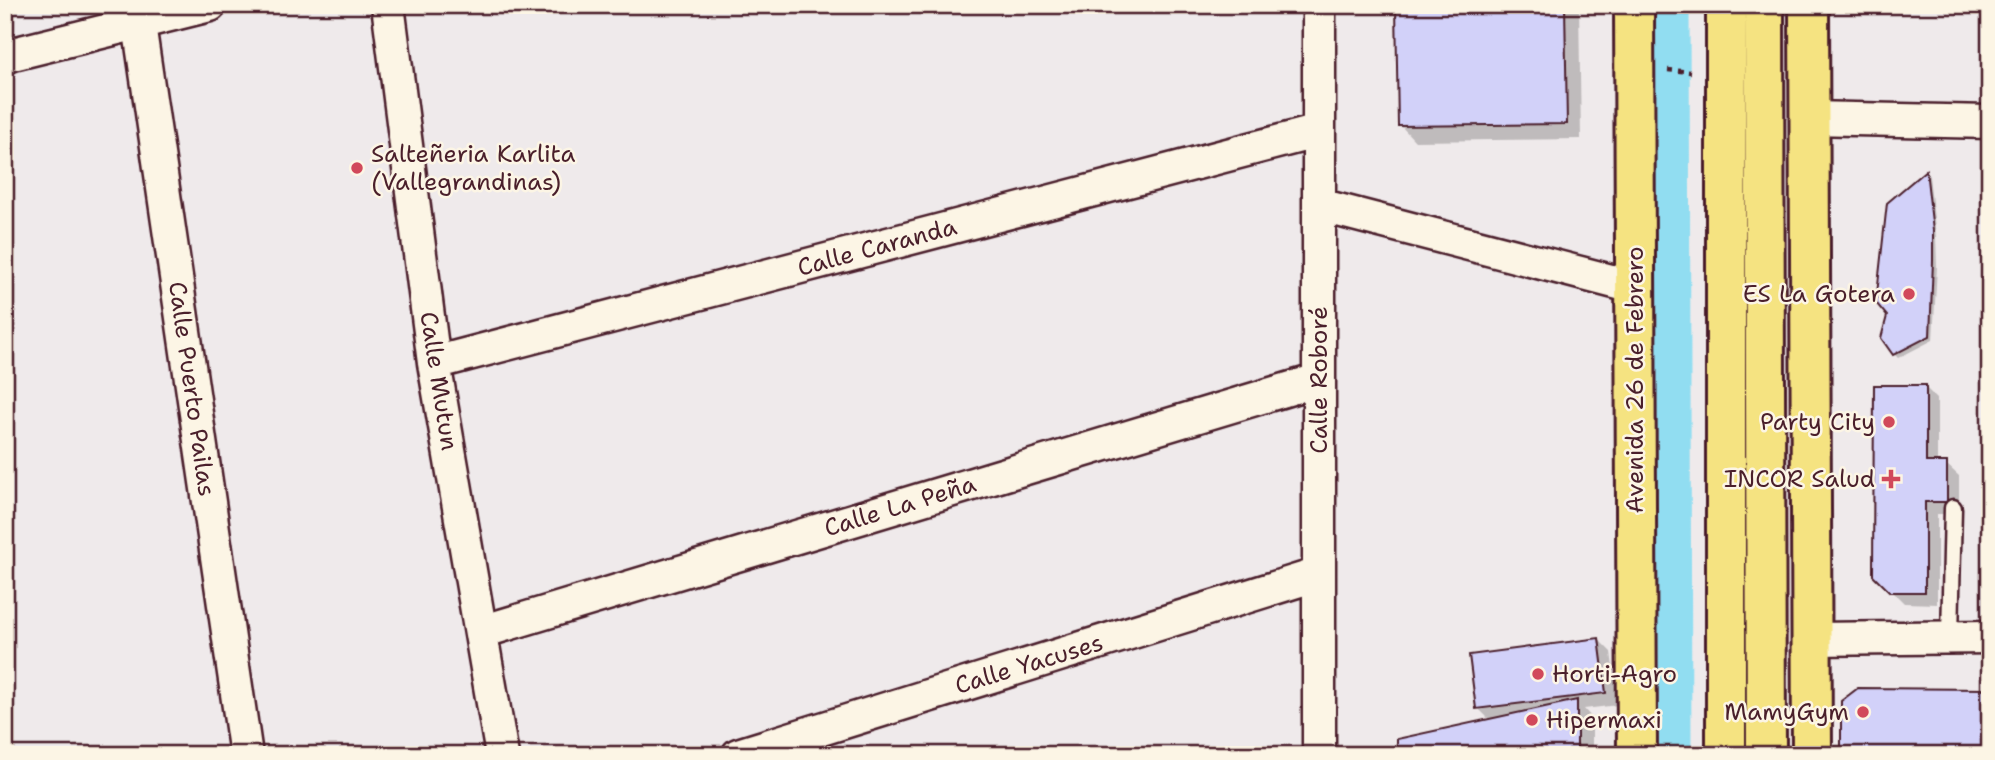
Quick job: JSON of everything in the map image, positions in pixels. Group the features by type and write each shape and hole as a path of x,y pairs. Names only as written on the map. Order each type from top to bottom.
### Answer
{"main road":[{"name":"Avenida 26 de Febrero","path":"1633,5 1637,755"},
{"path":"1726,755 1727,5"},
{"path":"1764,5 1766,755"},
{"path":"1809,5 1812,755"}],"street":[{"path":"5,57 211,5"},
{"name":"Calle Mutun","path":"388,5 434,363 502,755"},
{"name":"Calle Roboré","path":"1319,5 1319,755"},
{"name":"Calle Puerto Pailas","path":"139,24 246,755"},
{"path":"1810,118 1990,122"},
{"name":"Calle Caranda","path":"434,363 1319,131"},
{"path":"1319,205 1634,287"},
{"name":"Calle La Peña","path":"481,632 1318,380"},
{"name":"Calle Yacuses","path":"738,755 1319,573"},
{"path":"1812,639 1990,637"}],"lane":[{"path":"1950,637 1953,508"}],"path":[{"path":"1657,69 1692,72"}],"building":[{"path":"1396,5 1565,5 1567,124 1398,126"},
{"path":"1926,170 1933,231 1930,336 1893,355 1881,338 1887,316 1876,303 1887,203"},
{"path":"1874,385 1926,385 1926,462 1947,462 1947,502 1925,502 1925,592 1890,592 1873,575"},
{"name":"Horti-Agro","path":"1599,638 1606,693 1476,709 1469,655"},
{"path":"1858,688 1989,689 1989,755 1841,755 1841,701"},
{"name":"Hipermaxi","path":"1577,700 1577,755 1397,755 1397,739"}],"waterway":[{"path":"1672,5 1674,755"}],"place":[{"name":"Salteñeria Karlita (Vallegrandinas)","path":"357,168"},
{"name":"ES La Gotera","path":"1909,294"},
{"name":"Party City","path":"1889,422"},
{"name":"INCOR Salud","path":"1891,479"},
{"name":"Horti-Agro","path":"1538,674"},
{"name":"MamyGym","path":"1863,712"},
{"name":"Hipermaxi","path":"1532,720"}]}
